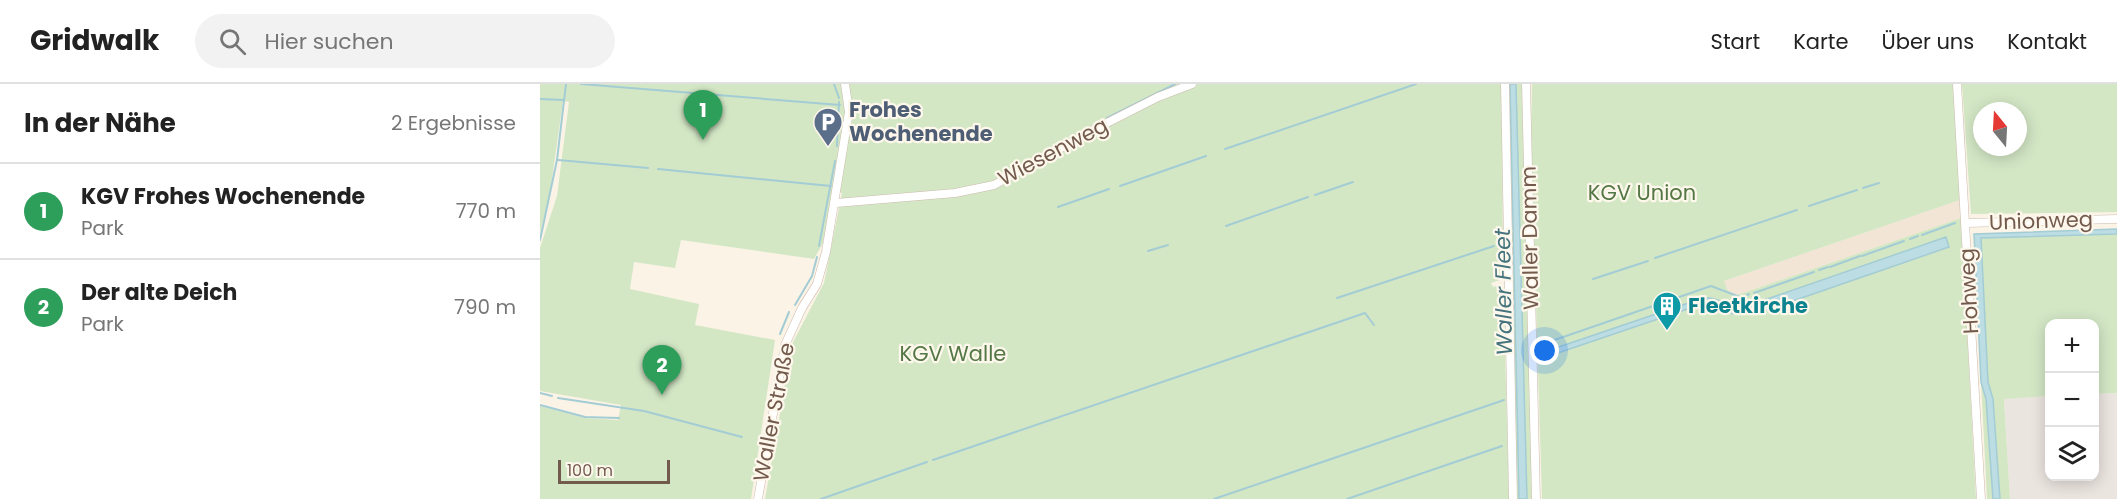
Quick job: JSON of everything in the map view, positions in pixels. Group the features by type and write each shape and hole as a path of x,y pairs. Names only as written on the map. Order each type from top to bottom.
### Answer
{"street":[{"name":"Waller Straße","path":"758,499 785,345 798,314 817,284 836,203 849,112 845,84"},
{"name":"Wiesenweg","path":"836,203 955,193 994,184 1158,97 1192,84"},
{"path":"1505,84 1513,499"},
{"name":"Waller Damm","path":"1526,84 1536,499"},
{"name":"Hohweg","path":"1957,84 1981,499"},
{"name":"Unionweg","path":"1966,223 2117,219"}],"shaded area":[{"path":"1960,200 1961,218 1737,295 1728,291 1724,281"},
{"path":"2117,393 2117,499 2010,499 2004,398 2045,396 2045,481 2099,481 2099,394"}],"green space":[{"name":"KGV Walle","path":"540,84 1502,84 1503,279 1491,283 1493,287 1499,285 1499,309 1504,309 1509,499 765,499 792,344 824,283 842,193 833,189 823,243 814,259 681,240 675,268 634,262 630,289 699,304 695,325 775,340 751,499 540,499 540,406 585,418 618,420 621,405 540,391 540,248 557,196 569,102 563,101 550,193 540,233"},
{"path":"1506,84 1510,84 1519,499 1516,499"},
{"path":"1516,84 1523,84 1533,499 1527,499"},
{"name":"KGV Union","path":"1532,84 1953,84 1960,200 1724,281 1728,291 1737,295 1961,218 1976,499 1542,499 1531,141"},
{"path":"1962,84 2117,84 2117,212 1971,214"},
{"path":"2117,234 2117,393 2099,394 2099,319 2045,319 2045,396 2004,399 2010,499 2000,499 1993,399 1988,382 1981,238"},
{"path":"1981,382 1986,399 1993,499 1987,499"}],"water":[{"path":"1510,84 1516,84 1527,499 1519,499"},
{"path":"2117,229 2117,234 1981,238 1988,382 1993,399 2000,499 1993,499 1986,399 1981,382 1974,234"},
{"path":"1946,237 1949,247 1758,313 1733,314 1705,303 1552,355 1546,360 1540,359 1547,351 1703,298 1744,307"}],"waterway":[{"path":"540,240 557,160 566,84"},
{"path":"581,84 840,105"},
{"path":"834,84 839,98"},
{"path":"1107,118 1175,84"},
{"path":"1225,149 1416,84"},
{"path":"540,99 564,100"},
{"path":"837,146 839,102"},
{"path":"1120,186 1206,156"},
{"path":"558,160 648,168"},
{"path":"819,246 835,161"},
{"path":"658,169 831,186"},
{"path":"1315,195 1353,182"},
{"path":"1863,188 1879,183"},
{"path":"1058,207 1109,189"},
{"path":"1809,206 1857,190"},
{"path":"1226,226 1308,197"},
{"path":"1655,258 1797,210"},
{"path":"1922,235 1955,223"},
{"path":"1910,239 1918,236"},
{"path":"1862,256 1904,241"},
{"path":"1148,251 1168,245"},
{"name":"Waller Fleet","path":"1337,298 1494,246"},
{"path":"1830,267 1860,256"},
{"path":"795,305 812,276 817,257"},
{"path":"1593,279 1648,261"},
{"path":"1819,270 1828,267"},
{"path":"1754,293 1814,272"},
{"path":"1540,345 1711,286 1740,297"},
{"path":"780,334 789,312"},
{"path":"933,460 1365,313 1374,325"},
{"path":"540,393 552,396"},
{"path":"558,398 644,411 742,437"},
{"path":"1214,499 1504,400"},
{"path":"540,405 585,417 619,418"},
{"path":"1347,499 1502,446"},
{"path":"821,499 927,462"}],"place":[{"name":"KGV Frohes Wochenende","path":"703,140"},
{"name":"Frohes Wochenende","path":"828,148"},
{"name":"Fleetkirche","path":"1667,332"},
{"name":"Der alte Deich","path":"662,395"}]}
